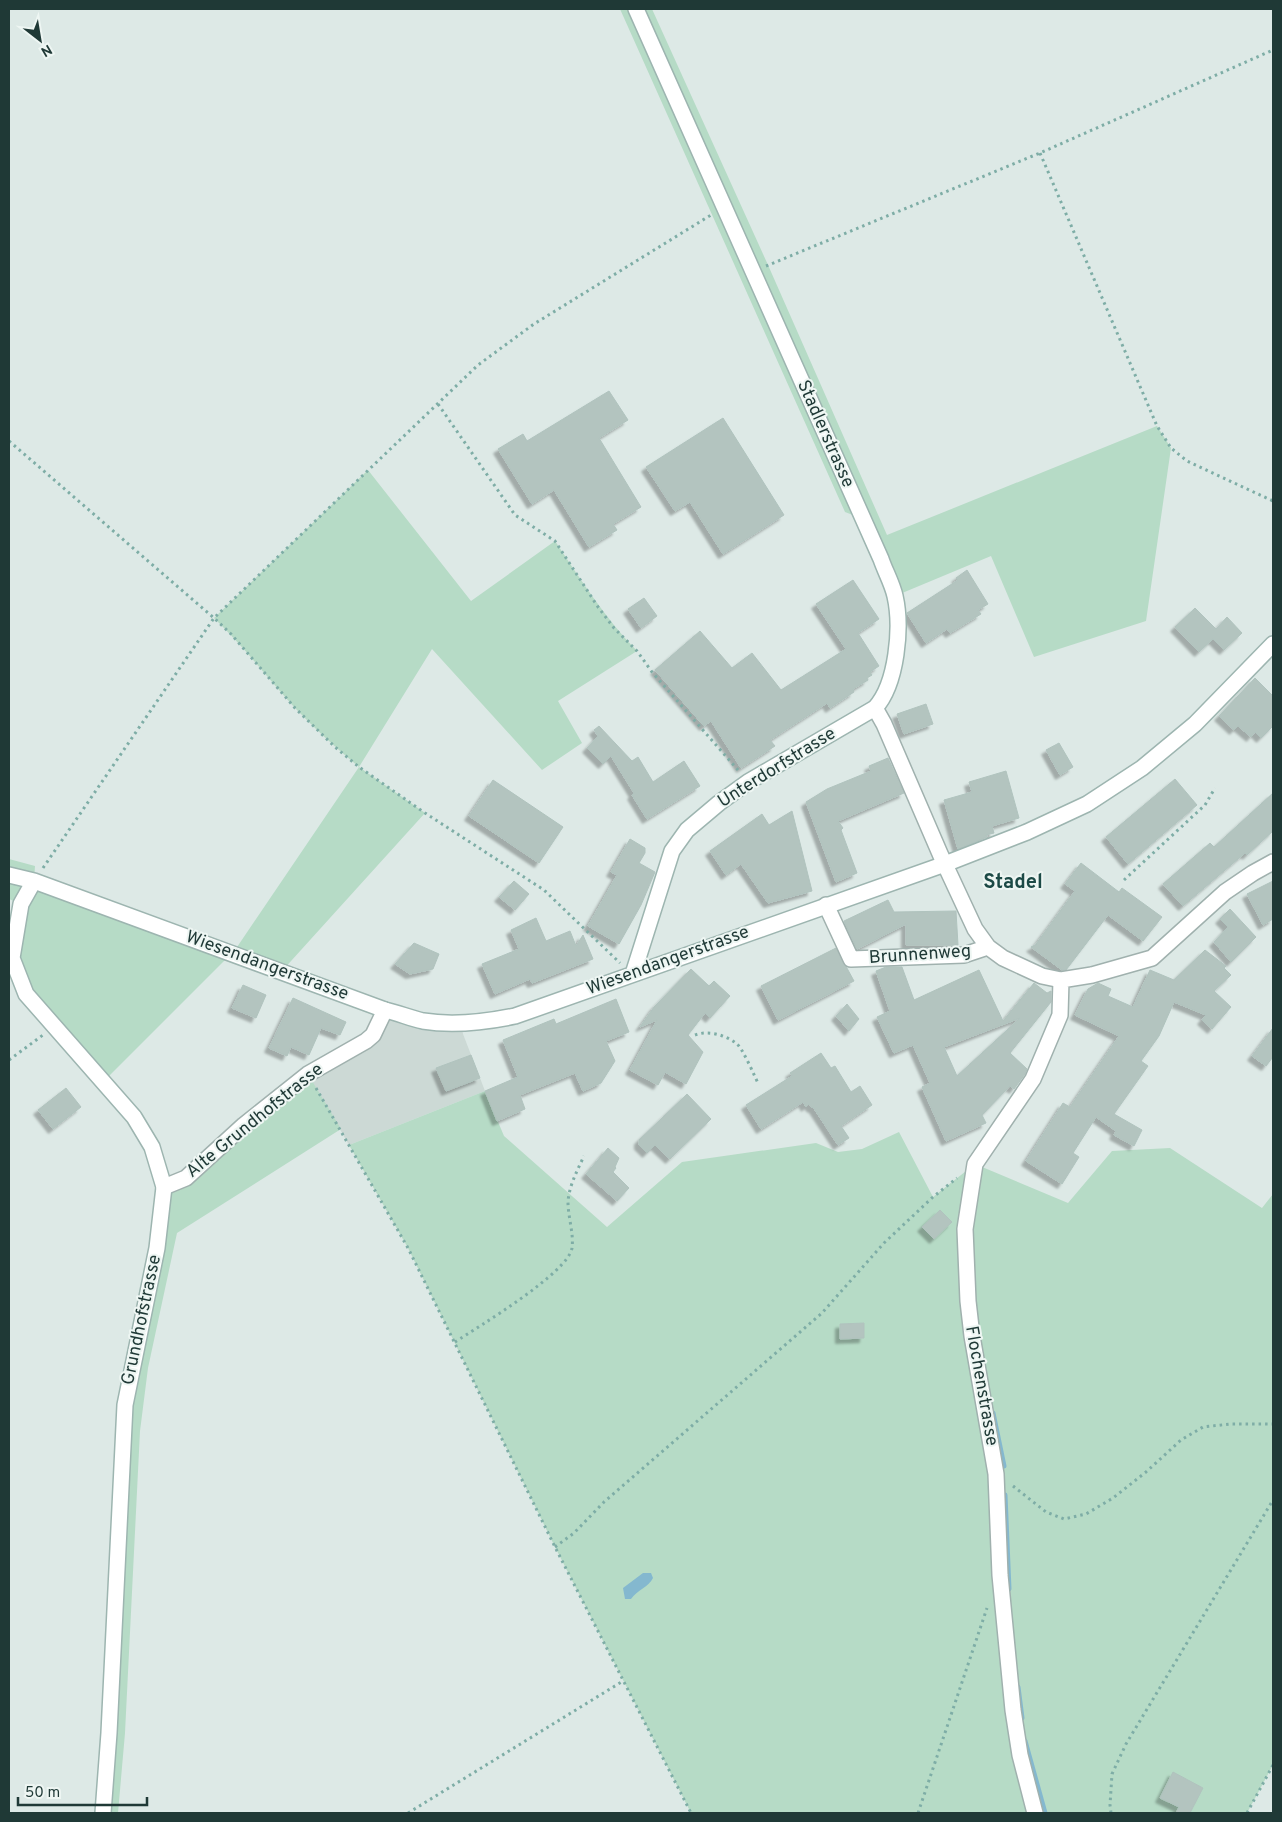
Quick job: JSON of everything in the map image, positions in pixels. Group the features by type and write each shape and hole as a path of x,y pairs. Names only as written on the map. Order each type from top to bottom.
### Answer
{"street":[{"name":"Stadlerstrasse","path":"636,9 881,559 895,596 898,637 891,676 885,694 875,708"},
{"name":"Wiesendangerstrasse","path":"9,875 34,881 385,1010 441,1023 492,1021 516,1016 945,864 1027,832 1087,804 1142,768 1196,724 1273,644"},
{"name":"Unterdorfstrasse","path":"632,974 672,851 686,830 719,802 748,782 875,708"},
{"path":"875,708 884,724 975,930 988,947 1003,958 1042,976 1061,980 1104,973 1152,958 1225,892 1253,872 1273,862"},
{"name":"Grundhofstrasse","path":"34,881 21,904 12,958 26,994 134,1117 152,1147 164,1187 157,1248 124,1405 109,1733 103,1813"},
{"name":"Brunnenweg","path":"826,905 851,959 964,955 988,947"},
{"name":"Flochenstrasse","path":"1035,1813 1020,1755 1014,1710 1000,1575 996,1474 972,1336 968,1301 965,1229 975,1164 1033,1079 1060,1015 1061,980"},
{"name":"Alte Grundhofstrasse","path":"164,1187 186,1178 244,1125 308,1074 366,1041 373,1035 385,1010"}],"path":[{"path":"754,272 1040,153 1273,50"},
{"path":"1040,153 1157,426 1171,448 1187,461 1273,501"},
{"path":"34,881 214,618 478,365 534,324 694,225"},
{"path":"438,404 515,515 555,542 614,628 637,651 652,672 748,782"},
{"path":"9,441 232,634 295,708 341,752 359,767 425,813 544,890 632,974"},
{"path":"1124,880 1205,805 1215,788"},
{"path":"9,1060 54,1027"},
{"path":"695,1035 702,1032 715,1033 737,1044 758,1083"},
{"path":"308,1074 408,1248 555,1547 690,1813"},
{"path":"455,1342 522,1298 554,1273 569,1257 572,1247 568,1203 570,1187 584,1156"},
{"path":"555,1547 574,1533 604,1502 822,1313 884,1243 933,1197 975,1164"},
{"path":"996,1474 1046,1512 1064,1518 1086,1514 1112,1498 1146,1472 1181,1440 1203,1428 1230,1424 1273,1424"},
{"path":"1111,1813 1112,1774 1126,1744 1273,1500"},
{"path":"918,1813 968,1659 990,1601"},
{"path":"408,1813 623,1681"},
{"path":"1247,1813 1273,1765"}],"shaded area":[{"path":"385,1010 461,1023 463,1034 485,1091 349,1145 308,1074 366,1041"}],"green space":[{"path":"620,9 652,9 887,535 1157,426 1171,448 1146,621 1034,657 991,556 895,596 863,519 845,512"},
{"path":"368,470 471,601 555,541 604,612 637,651 558,701 582,743 542,770 432,649 359,767 302,715 214,618"},
{"path":"359,767 425,813 282,971 232,953 103,1082 54,1027 12,958 21,904 9,899 9,859 35,866 34,881 233,953"},
{"path":"308,1074 341,1129 177,1233 148,1368 140,1431 125,1733 118,1813 103,1813 125,1405 164,1187"},
{"path":"485,1091 504,1136 607,1227 682,1162 816,1143 838,1152 862,1149 899,1132 933,1197 975,1164 1068,1203 1112,1151 1170,1148 1262,1208 1273,1194 1273,1765 1247,1813 691,1813 555,1547 408,1248 349,1145"}],"water":[{"path":"643,1573 651,1573 653,1578 631,1599 625,1599 623,1588"}],"building":[{"path":"609,391 628,420 599,438 641,507 613,524 617,530 589,547 554,490 532,504 498,449 523,434 527,441"},
{"path":"723,418 784,515 723,554 690,502 675,511 646,467"},
{"path":"967,570 988,604 978,610 981,614 950,633 947,629 926,643 907,613 958,580 956,578"},
{"path":"853,580 879,619 858,633 879,666 870,672 872,675 867,678 868,680 853,689 854,692 830,708 827,703 770,740 775,746 741,768 711,721 704,726 655,670 700,631 732,668 752,653 781,690 846,649 816,604"},
{"path":"644,598 657,616 641,628 628,609"},
{"path":"1195,608 1216,629 1227,617 1242,633 1224,650 1213,639 1199,652 1175,627"},
{"path":"1255,678 1273,696 1273,726 1261,738 1255,732 1251,737 1238,726 1234,730 1219,716"},
{"path":"926,704 933,724 904,734 897,714"},
{"path":"599,726 632,761 638,757 653,782 684,761 700,786 647,819 632,795 634,793 611,756 603,764 587,748 598,736 594,730"},
{"path":"1059,743 1073,767 1060,775 1046,750"},
{"path":"888,758 904,793 838,821 843,828 841,830 857,873 836,882 806,802 827,789 871,771 869,766"},
{"path":"1006,771 1019,818 992,826 994,833 958,849 944,800 972,792 969,782"},
{"path":"1175,779 1197,805 1128,864 1106,837"},
{"path":"493,780 563,827 539,863 469,816"},
{"path":"1273,793 1273,831 1247,855 1245,853 1183,906 1163,884 1210,843 1214,847"},
{"path":"792,811 812,891 768,903 741,864 726,875 710,851 762,814 769,825"},
{"path":"630,839 645,848 645,853 639,863 655,872 641,905 619,944 588,926 617,875 611,872"},
{"path":"1081,863 1119,892 1122,888 1162,917 1143,941 1108,915 1066,970 1062,970 1031,947 1037,944 1075,891 1065,884"},
{"path":"514,881 529,894 515,910 499,897"},
{"path":"1273,881 1273,919 1263,925 1247,894"},
{"path":"888,900 894,912 956,911 958,945 906,945 906,924 857,949 844,921"},
{"path":"1230,909 1256,937 1231,962 1214,942 1228,927 1220,919"},
{"path":"536,918 546,941 570,931 576,946 583,935 593,959 532,983 530,979 495,994 482,964 519,949 511,930"},
{"path":"414,943 439,954 433,969 410,974 395,964"},
{"path":"836,948 854,981 778,1020 761,986"},
{"path":"1205,950 1226,966 1224,968 1231,975 1214,991 1231,1007 1212,1029 1202,1020 1206,1015 1174,1002 1159,1036 1141,1061 1148,1066 1114,1114 1142,1130 1134,1146 1114,1135 1116,1131 1096,1117 1073,1153 1079,1157 1062,1184 1026,1161 1063,1103 1070,1107 1119,1036 1075,1015 1088,989 1098,983 1111,989 1108,996 1133,1007 1150,970 1174,980"},
{"path":"886,967 902,967 914,1000 979,970 1003,1021 1034,983 1047,993 1051,991 1051,1002 1010,1053 1027,1069 1025,1074 1014,1089 1010,1086 982,1115 986,1123 946,1141 922,1087 930,1083 913,1045 894,1053 877,1017 890,1011 876,971","holes":["1020,1018 957,1076 944,1047"]},
{"path":"691,969 709,986 714,981 730,996 710,1018 705,1013 688,1035 703,1052 686,1084 665,1072 658,1085 630,1070 657,1020 640,1027 654,1007"},
{"path":"243,985 266,995 256,1018 232,1008"},
{"path":"293,998 346,1022 340,1035 321,1028 309,1055 291,1047 287,1056 269,1048"},
{"path":"616,999 629,1032 606,1041 615,1061 601,1083 583,1091 575,1073 520,1095 525,1109 497,1121 485,1091 518,1077 503,1040 554,1019 556,1024"},
{"path":"847,1004 859,1019 849,1031 836,1016"},
{"path":"1273,1028 1273,1057 1266,1066 1252,1056"},
{"path":"821,1053 831,1068 835,1066 851,1092 860,1086 872,1105 841,1126 849,1138 838,1145 813,1107 809,1104 806,1107 803,1102 761,1129 746,1105 792,1076 790,1073"},
{"path":"471,1055 480,1078 446,1091 436,1068"},
{"path":"66,1088 81,1107 53,1129 38,1110"},
{"path":"687,1094 711,1119 670,1159 655,1145 647,1153 639,1145 639,1140"},
{"path":"608,1148 619,1158 613,1172 629,1188 617,1201 586,1174"},
{"path":"940,1210 952,1222 934,1239 922,1227"},
{"path":"864,1323 864,1338 840,1339 840,1324"},
{"path":"1173,1772 1203,1788 1190,1813 1176,1813 1179,1807 1160,1798"}],"waterway":[{"path":"993,1413 1004,1466"},
{"path":"1005,1495 1009,1589"},
{"path":"1018,1687 1022,1718"},
{"path":"1025,1741 1045,1813"}],"district":[{"name":"Stadel","path":"1013,883"}]}
